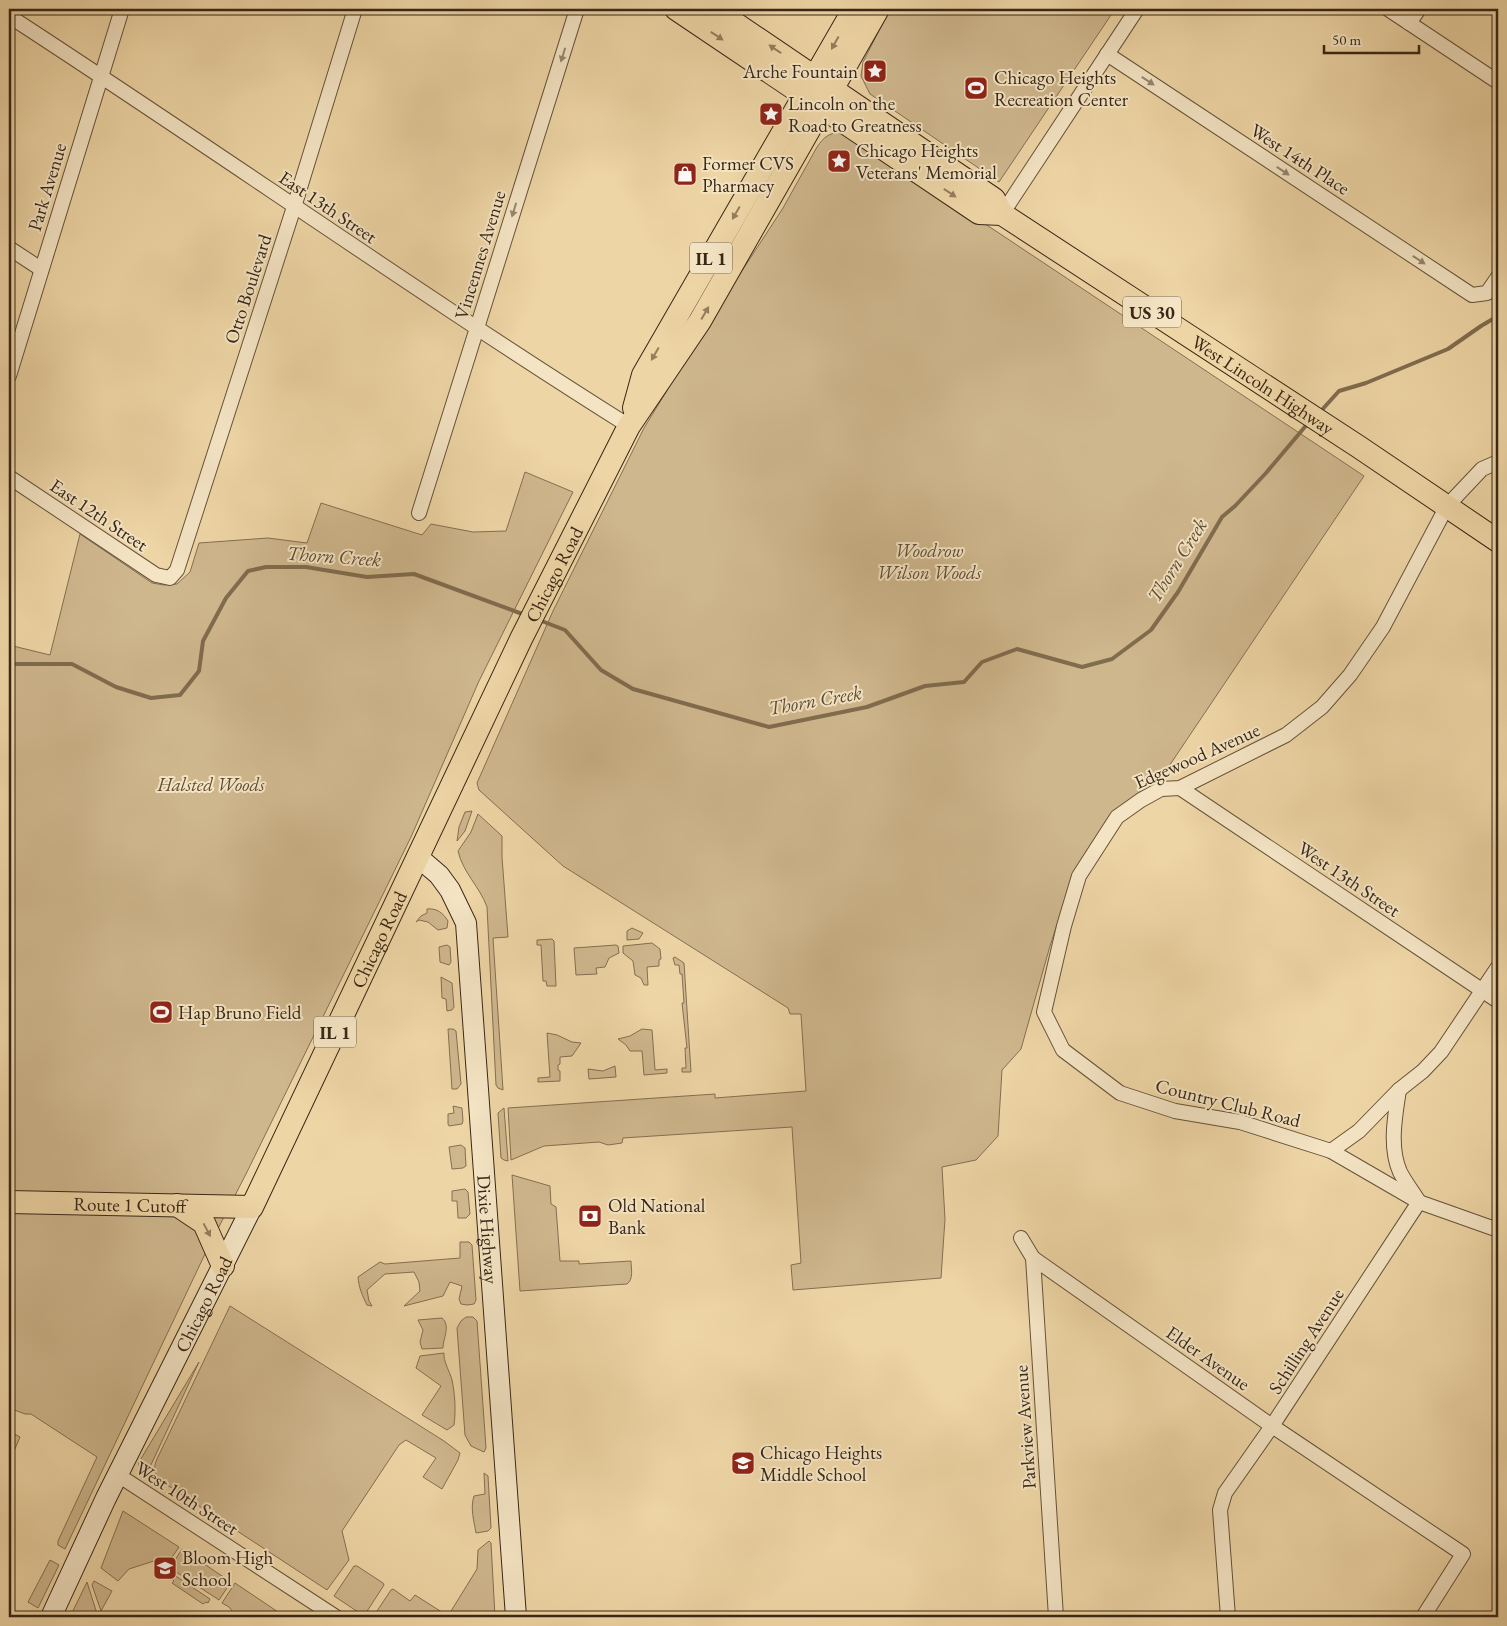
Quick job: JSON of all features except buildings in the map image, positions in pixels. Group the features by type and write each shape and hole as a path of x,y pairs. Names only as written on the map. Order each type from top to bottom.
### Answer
{"main road":[{"name":"US 30","path":"676,9 819,92"},
{"name":"US 30","path":"714,9 819,92"},
{"name":"Chicago Road","path":"819,92 854,9"},
{"name":"Chicago Road","path":"51,1617 118,1475 252,1206 521,639 629,426 644,375 819,92 878,9"},
{"name":"West Lincoln Highway","path":"819,92 980,213 1002,214 1498,541"},
{"name":"Dixie Highway","path":"418,858 445,882 466,924 516,1617"},
{"name":"Route 1 Cutoff","path":"9,1202 252,1206"},
{"path":"177,1205 204,1223 223,1266"}],"street":[{"name":"Park Avenue","path":"9,376 122,9"},
{"name":"Otto Boulevard","path":"170,578 177,570 180,561 294,207 355,9"},
{"name":"Vincennes Avenue","path":"419,513 577,9"},
{"path":"1002,214 1137,9"},
{"path":"1388,9 1498,82"},
{"path":"1410,23 1419,9"},
{"name":"East 13th Street","path":"9,16 294,207 629,426"},
{"name":"West 14th Place","path":"1107,54 1472,295 1487,293 1498,276"},
{"path":"9,248 41,269"},
{"name":"Edgewood Avenue","path":"1063,1050 1044,1012 1064,926 1079,876 1118,817 1161,789 1180,788 1286,735 1322,707 1350,674 1383,626 1447,506 1482,469 1498,462"},
{"name":"East 12th Street","path":"9,477 156,575 170,578"},
{"name":"West 13th Street","path":"1180,788 1498,1001"},
{"path":"1331,1150 1359,1131 1399,1090 1423,1071 1441,1052 1498,967"},
{"name":"Country Club Road","path":"1063,1050 1120,1093 1175,1111 1240,1122 1331,1150 1419,1202 1498,1230"},
{"path":"1399,1090 1394,1124 1394,1146 1400,1171 1419,1202"},
{"name":"Schilling Avenue","path":"1228,1617 1220,1510 1225,1494 1272,1426 1419,1202"},
{"name":"Parkview Avenue","path":"1021,1238 1033,1258 1056,1617"},
{"name":"Elder Avenue","path":"1033,1258 1272,1426 1463,1554 1423,1617"},
{"name":"West 10th Street","path":"118,1475 336,1617"}],"green space":[{"path":"890,9 1115,9 999,182 870,94 861,76 863,62"},
{"name":"Woodrow Wilson Woods","path":"841,132 850,134 1364,476 1157,784 1138,793 1117,811 1068,891 1050,946 1021,1049 1002,1070 998,1136 976,1160 942,1167 945,1219 941,1278 793,1290 791,1265 801,1263 792,1127 623,1138 622,1143 608,1145 599,1142 544,1146 511,1160 508,1108 715,1094 715,1098 806,1091 801,1014 790,1014 788,1008 563,866 479,790 477,783 553,611 644,428 715,312 783,208 817,147 827,136"},
{"name":"Halsted Woods","path":"525,472 573,492 479,681 411,837 205,1254 65,1549 58,1545 58,1541 97,1457 31,1414 25,1414 9,1408 9,645 50,655 80,534 152,583 164,585 177,584 190,572 199,543 268,538 307,543 321,503 422,535 431,524 473,532 506,531"},
{"path":"472,811 465,831 457,841 459,827 465,812"},
{"path":"478,814 502,836 508,937 493,938 503,1090 496,1085 487,907 460,859 458,851 471,832"},
{"path":"427,909 434,909 442,913 448,921 447,928 438,930 428,922 419,920 416,922 427,913"},
{"path":"632,928 643,933 639,939 627,940 627,931"},
{"path":"552,939 554,941 556,986 547,986 546,981 543,981 541,945 537,945 537,940"},
{"path":"652,943 660,949 661,959 659,960 659,966 647,967 648,985 644,985 641,978 635,975 633,961 623,953 623,946"},
{"path":"447,945 450,947 451,962 449,965 440,962 439,947"},
{"path":"618,946 619,953 609,958 605,967 596,968 597,974 576,975 574,948"},
{"path":"675,957 684,963 691,1072 682,1072 682,1068 686,1068 685,1048 687,1048 682,1003 684,1003 682,974 680,974 679,965 675,965 673,958"},
{"path":"441,977 452,983 454,1007 452,1010 447,1011 446,999 442,998"},
{"path":"448,1029 456,1031 461,1084 457,1089 452,1089"},
{"path":"642,1029 652,1030 655,1070 667,1069 667,1073 644,1075 642,1051 630,1051 618,1039 630,1036"},
{"path":"547,1033 557,1035 572,1042 581,1043 572,1056 560,1057 558,1070 560,1071 560,1081 538,1082 538,1078 550,1077"},
{"path":"615,1066 616,1077 589,1079 588,1069 603,1071"},
{"path":"453,1106 462,1108 463,1121 462,1124 449,1126 448,1114 454,1113"},
{"path":"504,1108 508,1161 501,1158 498,1113"},
{"path":"461,1145 465,1148 466,1166 452,1169 449,1147"},
{"path":"512,1175 550,1186 551,1204 556,1207 560,1261 579,1261 579,1264 631,1261 632,1273 629,1282 627,1284 520,1291"},
{"path":"465,1189 468,1192 470,1214 466,1218 458,1218 457,1201 452,1201 452,1191"},
{"path":"460,1242 469,1242 472,1245 476,1300 474,1304 461,1304 459,1299 462,1286 450,1282 443,1296 404,1306 420,1291 419,1282 414,1272 385,1274 367,1290 372,1306 367,1305 358,1277 380,1262 385,1264 460,1258"},
{"path":"230,1306 460,1453 442,1489 423,1477 436,1458 406,1440 399,1445 342,1531 349,1560 327,1590 158,1479 155,1474 157,1459"},
{"path":"466,1317 473,1317 477,1321 486,1448 484,1452 471,1446 465,1435 457,1328"},
{"path":"442,1318 446,1325 443,1348 422,1349 420,1342 423,1330 418,1320"},
{"path":"444,1353 452,1380 455,1402 454,1425 447,1430 422,1415 441,1386 416,1368 420,1356"},
{"path":"199,1362 146,1473 140,1467 139,1462"},
{"path":"9,1431 20,1437 9,1463"},
{"path":"484,1473 488,1476 491,1528 488,1531 476,1533 472,1505 474,1496 485,1494"},
{"path":"123,1511 179,1547 166,1566 157,1560 129,1569 118,1581 101,1568"},
{"path":"489,1541 491,1543 495,1617 373,1617 393,1589 410,1601 415,1595 448,1616 477,1569 478,1550"},
{"path":"182,1549 231,1582 219,1600 170,1568"},
{"path":"50,1560 59,1565 38,1608 28,1602"},
{"path":"354,1566 357,1566 384,1585 364,1616 334,1596"},
{"path":"174,1575 210,1599 208,1603 203,1604 172,1583"},
{"path":"94,1581 112,1591 101,1611 92,1585"},
{"path":"87,1582 98,1617 70,1617"},
{"path":"235,1583 278,1612 280,1617 237,1617 229,1607 222,1603"}],"waterway":[{"name":"Thorn Creek","path":"1320,412 1339,391 1366,383 1448,349 1498,316"},
{"name":"Thorn Creek","path":"539,620 565,630 601,670 633,689 769,727 867,707 925,686 964,682 982,662 1017,649 1082,667 1112,659 1151,630 1178,592 1222,517 1266,473 1309,422"},
{"name":"Thorn Creek","path":"9,664 72,664 116,687 151,698 180,695 199,671 203,641 226,598 248,571 266,567 306,567 367,577 414,574 525,615"}],"place":[{"name":"Arche Fountain","path":"875,71"},
{"name":"Chicago Heights Recreation Center","path":"976,88"},
{"name":"Lincoln on the Road to Greatness","path":"771,114"},
{"name":"Chicago Heights Veterans' Memorial","path":"839,161"},
{"name":"Former CVS Pharmacy","path":"685,174"},
{"name":"Hap Bruno Field","path":"161,1012"},
{"name":"Old National Bank","path":"590,1216"},
{"name":"Chicago Heights Middle School","path":"743,1463"},
{"name":"Bloom High School","path":"165,1568"}]}
